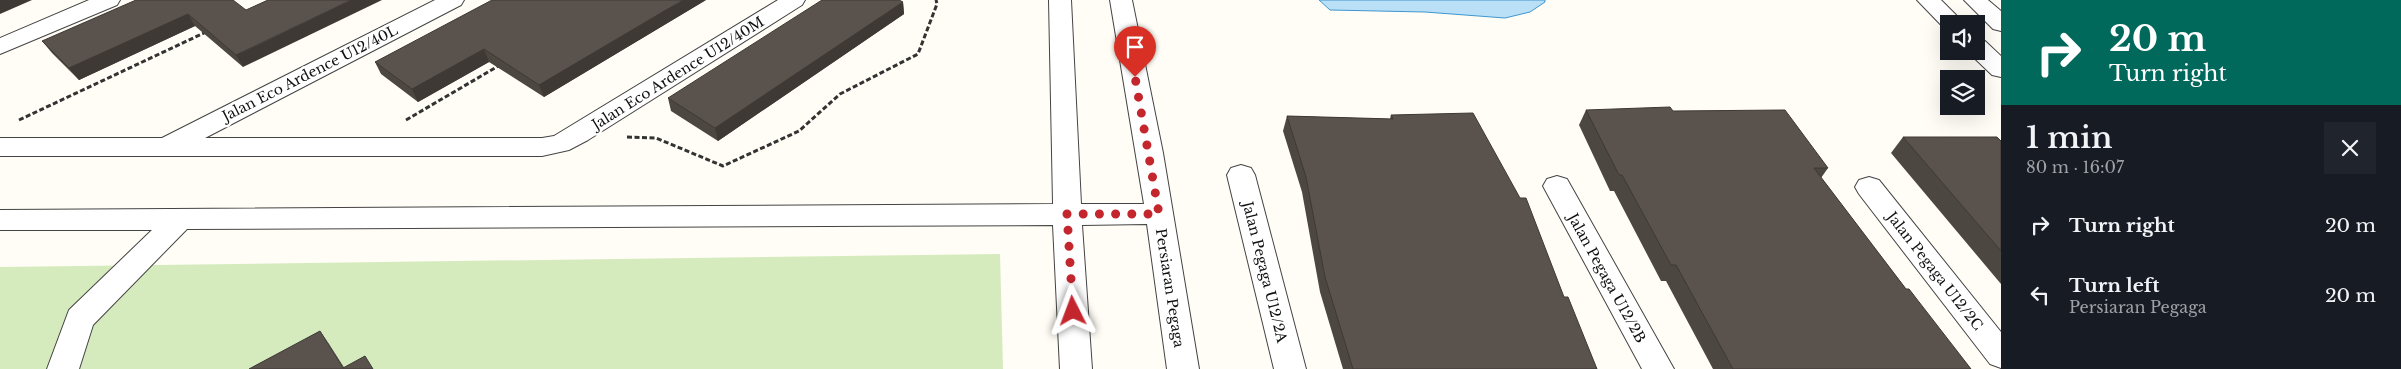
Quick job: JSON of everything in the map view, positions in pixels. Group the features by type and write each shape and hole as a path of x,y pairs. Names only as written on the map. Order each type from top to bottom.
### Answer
{"street":[{"path":"0,47 110,0"},
{"name":"Jalan Eco Ardence U12/40L","path":"167,147 453,0"},
{"name":"Jalan Eco Ardence U12/40M","path":"569,139 794,0"},
{"path":"1060,0 1067,214 1076,369"},
{"name":"Persiaran Pegaga","path":"1121,0 1159,214 1183,369"},
{"path":"1928,0 1944,15"},
{"path":"1975,0 2001,24"},
{"path":"1985,54 2001,69"},
{"path":"0,147 542,147 569,139"},
{"name":"Jalan Pegaga U12/2A","path":"1241,175 1290,369"},
{"name":"Jalan Pegaga U12/2B","path":"1557,186 1658,369"},
{"name":"Jalan Pegaga U12/2C","path":"1869,187 2001,355"},
{"path":"0,220 1159,214"},
{"path":"62,369 80,318 180,219"}],"path":[{"path":"569,139 656,138 723,166 799,132 840,94 918,54 937,4 936,0"},
{"path":"18,120 212,29"},
{"path":"401,122 502,64"}],"green space":[{"path":"1000,254 1003,369 0,369 0,267"}],"water":[{"path":"1319,0 1545,0 1545,2 1530,12 1505,18 1425,12 1330,10"}],"building":[{"path":"136,0 233,0 246,10 268,0 351,0 236,55 188,14 69,68 42,41"},
{"path":"492,0 683,0 539,85 484,49 412,89 375,62"},
{"path":"822,0 899,0 903,2 715,128 668,98"},
{"path":"1670,107 1673,111 1785,110 1828,168 1814,168 1906,289 1909,289 1971,369 1733,369 1676,265 1671,265 1622,175 1619,175 1586,110"},
{"path":"1473,113 1520,198 1526,198 1564,297 1568,297 1597,369 1353,369 1325,277 1306,177 1287,116 1393,119 1391,115"},
{"path":"1903,137 1997,137 2001,141 2001,251"},
{"path":"320,331 343,368 365,356 373,369 249,369"}],"route":[{"path":"1073,311 1067,214 1159,214 1150,153 1135,77"}]}
